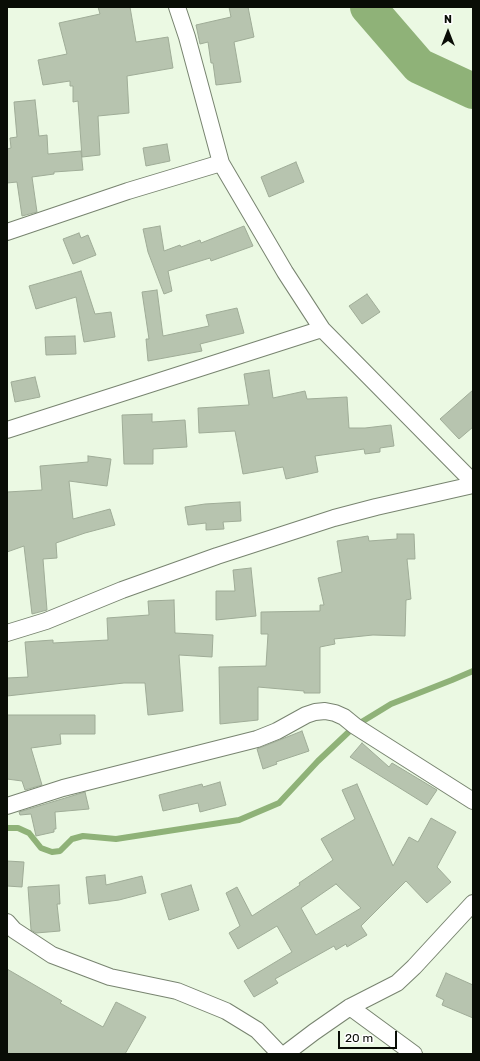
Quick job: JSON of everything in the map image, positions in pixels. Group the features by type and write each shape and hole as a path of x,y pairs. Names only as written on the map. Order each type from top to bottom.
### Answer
{"street":[{"path":"177,7 187,38 221,163 284,272 322,330 473,482"},
{"path":"7,232 128,191 221,163"},
{"path":"7,430 322,330"},
{"path":"7,633 12,633 46,622 122,590 217,556 326,520 473,485"},
{"path":"7,806 63,788 257,740 306,715 325,711 344,717 355,726 473,801"},
{"path":"286,1054 314,1032 350,1008 397,984 473,903"},
{"path":"7,922 14,930 52,955 110,977 177,991 226,1011 257,1030 280,1054"},
{"path":"350,1008 414,1054"}],"building":[{"path":"98,7 130,7 136,42 168,37 173,68 127,76 129,113 98,116 100,155 82,157 78,101 73,102 73,86 70,86 70,81 43,85 38,60 67,54 59,23 100,14"},
{"path":"229,7 248,7 254,37 234,42 241,82 216,85 208,42 200,44 196,25 231,17"},
{"path":"35,100 39,136 47,135 48,154 81,151 83,170 54,172 54,174 32,177 37,212 22,216 17,182 7,183 7,149 11,148 10,138 17,137 14,102"},
{"path":"167,144 170,161 146,166 143,148"},
{"path":"296,162 304,182 269,197 261,177"},
{"path":"160,226 164,251 200,240 201,243 244,226 253,246 211,261 210,258 168,271 172,291 164,294 148,252 143,229"},
{"path":"79,233 81,238 88,235 96,255 73,264 63,239"},
{"path":"81,271 95,314 111,312 115,337 84,342 76,297 36,309 29,286"},
{"path":"157,290 163,336 209,326 206,315 237,308 244,333 200,344 202,351 148,361 146,339 149,339 142,292"},
{"path":"367,294 380,312 362,324 349,306"},
{"path":"75,336 76,354 46,355 45,337"},
{"path":"269,370 273,398 305,391 307,399 347,397 349,428 391,425 394,446 380,448 380,452 365,454 364,449 315,456 318,472 286,479 283,467 243,474 235,431 199,433 198,408 249,405 244,374"},
{"path":"35,377 40,397 15,402 11,382"},
{"path":"473,390 473,427 459,439 440,419"},
{"path":"152,414 152,422 185,420 187,447 153,449 153,464 124,464 122,415"},
{"path":"88,456 111,459 107,486 69,481 73,519 110,509 115,525 56,543 57,558 43,559 47,610 32,614 24,546 7,552 7,492 42,490 40,466 88,462"},
{"path":"240,502 241,521 223,522 224,529 206,530 206,523 188,525 185,507"},
{"path":"397,534 414,534 415,559 407,559 411,599 406,600 405,636 373,635 334,639 335,644 320,647 320,693 304,693 304,691 258,687 258,720 220,724 219,667 266,666 268,634 261,634 261,612 320,611 320,605 324,605 318,578 342,572 337,541 368,536 369,541 397,539"},
{"path":"251,568 256,616 216,620 216,591 235,591 233,570"},
{"path":"174,600 175,633 213,635 212,657 179,655 183,711 148,715 145,683 124,683 7,696 7,678 28,677 25,642 53,640 53,643 108,640 107,618 149,615 148,601"},
{"path":"7,715 95,715 95,734 60,734 61,744 31,748 42,785 25,790 22,781 7,779"},
{"path":"302,731 309,751 276,762 277,764 263,769 257,749"},
{"path":"362,743 389,767 392,763 437,790 427,805 350,757"},
{"path":"220,782 226,805 200,812 198,803 163,811 159,795 202,784 203,787"},
{"path":"357,784 393,866 409,837 418,842 431,818 456,832 437,867 451,882 427,903 406,881 361,926 367,935 347,947 346,944 336,950 334,946 275,979 278,983 254,997 244,981 292,952 277,926 238,949 229,933 240,926 226,893 237,887 252,916 300,885 299,883 333,860 321,839 355,819 342,790","holes":["336,884 361,908 316,935 301,908"]},
{"path":"85,792 89,809 55,812 56,829 54,829 54,832 36,836 31,814 20,815 19,812"},
{"path":"7,861 24,862 22,887 7,886"},
{"path":"105,875 106,885 142,876 146,893 119,900 89,904 86,877"},
{"path":"59,885 60,904 57,904 60,931 36,933 31,930 28,887"},
{"path":"191,885 199,910 169,920 161,894"},
{"path":"7,969 62,1001 60,1003 103,1027 116,1002 146,1017 125,1054 7,1054"},
{"path":"446,973 473,985 473,1018 442,1005 444,1000 436,996"}],"waterway":[{"path":"368,7 419,66 473,91"},
{"path":"7,828 18,828 29,833 41,848 52,852 60,851 72,839 83,836 116,839 239,820 279,803 318,761 355,726 391,704 473,671"}]}
